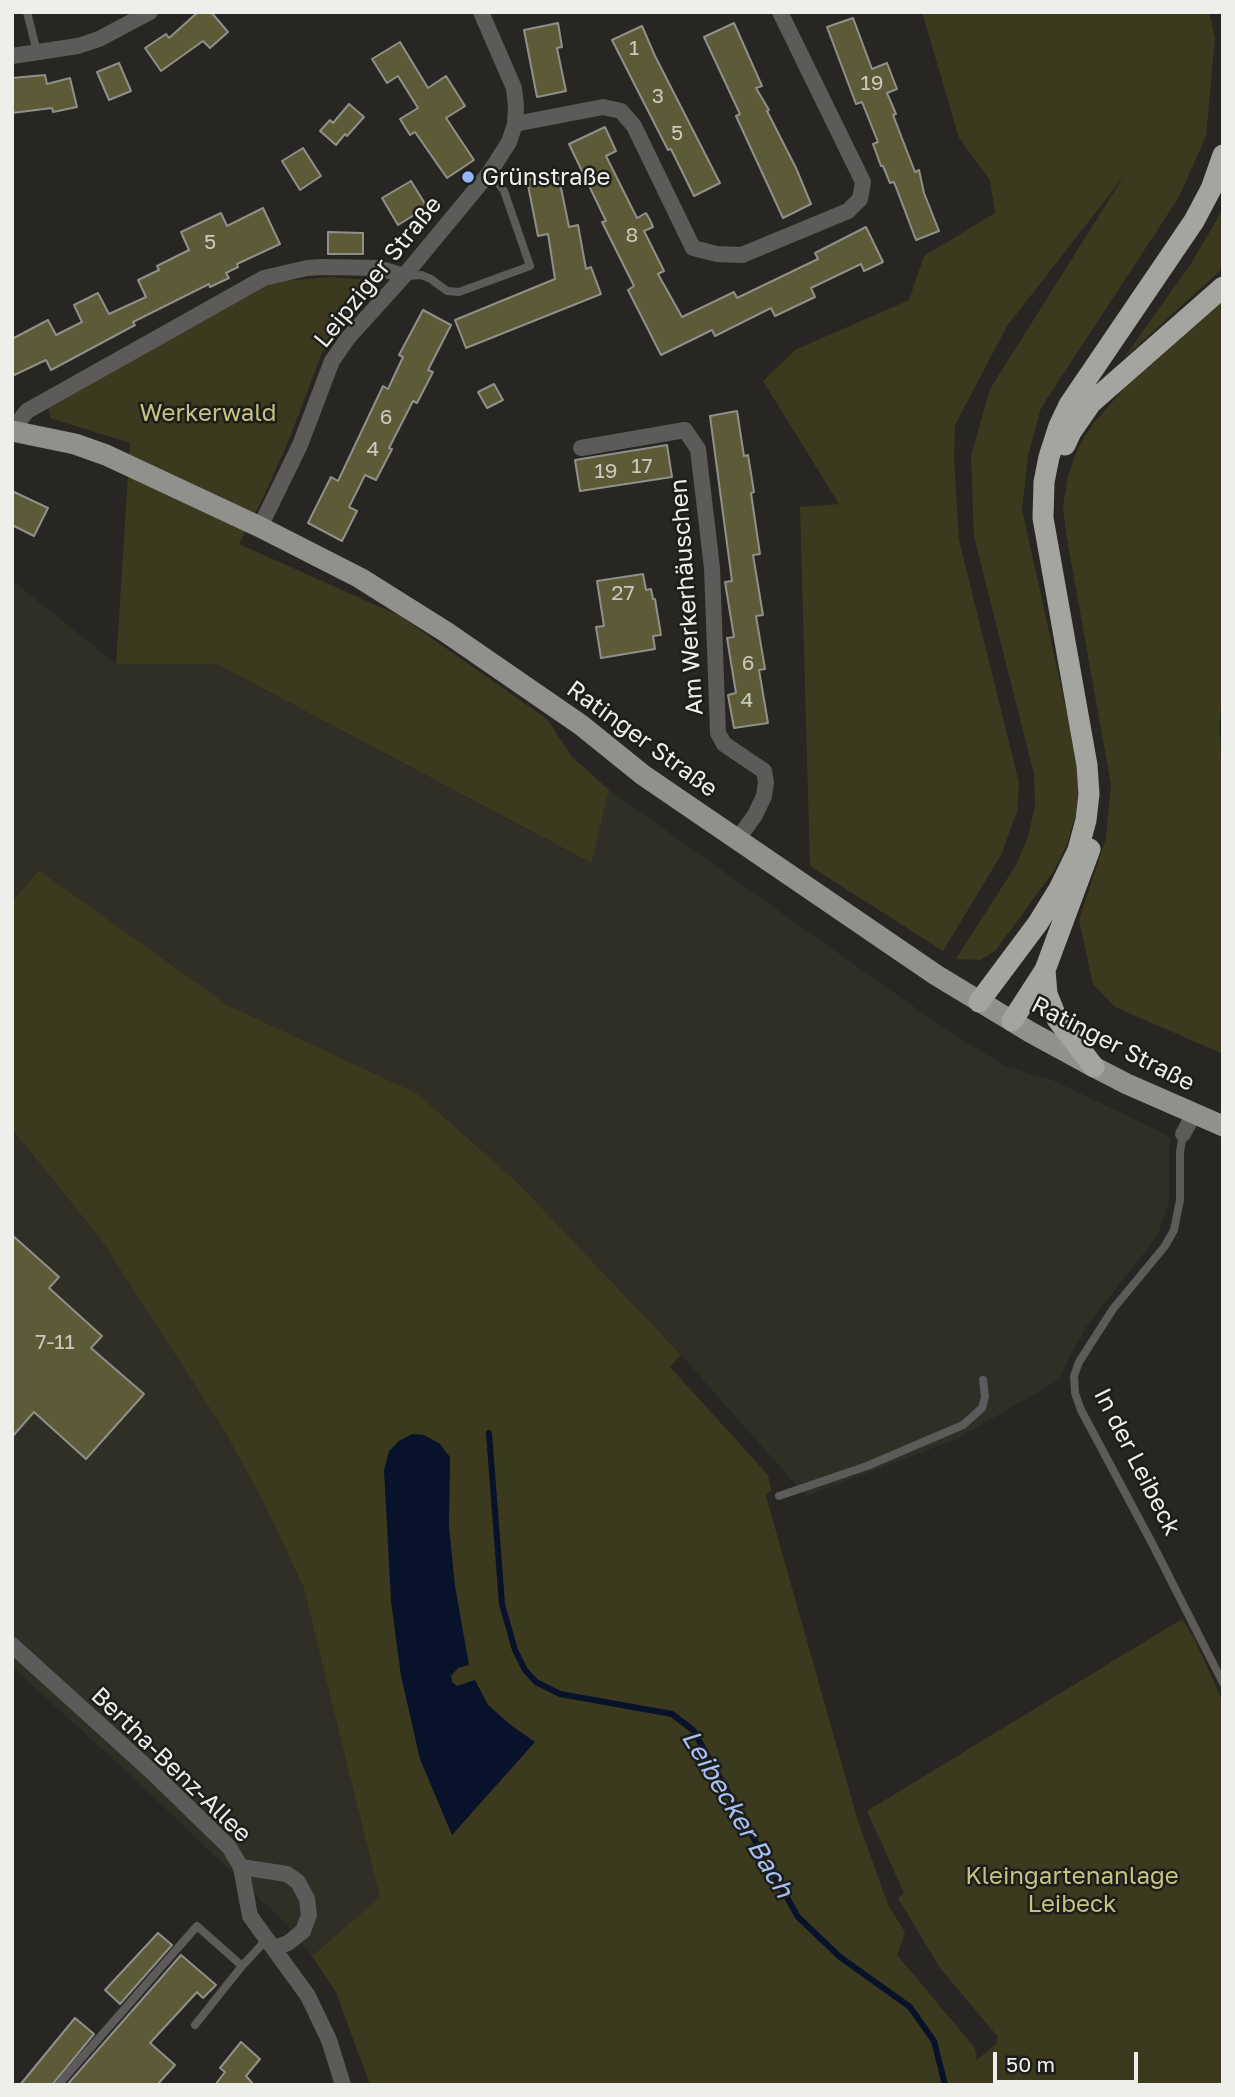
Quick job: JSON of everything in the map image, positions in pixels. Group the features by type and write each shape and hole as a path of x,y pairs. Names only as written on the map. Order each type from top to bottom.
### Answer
{"highway":[{"path":"979,1002 1038,923 1059,889 1077,850 1086,820 1089,794 1087,765 1043,518 1044,482 1049,457 1069,405 1194,221 1211,189 1223,155"},
{"path":"1012,1021 1045,970 1086,864 1097,822 1099,786 1095,748 1058,551 1054,501 1058,468 1071,432 1091,403 1223,287"},
{"path":"1045,970 1052,1007 1062,1026 1094,1067"}],"main road":[{"name":"Ratinger Straße","path":"12,430 75,444 106,455 260,527 360,578 446,632 581,725 643,775 936,975 1094,1067 1223,1126"}],"street":[{"name":"Leipziger Straße","path":"260,527 299,445 332,361 348,338 404,276 490,172 509,142 515,124 514,88 481,12"},
{"path":"515,124 603,107 621,111 634,126 693,248 717,254 742,255 848,211 860,199 863,182 780,12"},
{"path":"12,56 78,46 99,40 138,15"},
{"path":"12,430 27,411 264,278 323,267 379,268 404,276"},
{"name":"Am Werkerhäuschen","path":"581,448 685,430 698,449 712,568 718,733 724,744 764,771 766,782 764,796 755,815 737,840"},
{"name":"In der Leibeck","path":"1183,1135 1194,1114"},
{"name":"Bertha-Benz-Allee","path":"12,1645 151,1771 229,1847 241,1867 250,1916 295,1976 321,2019 343,2085"},
{"path":"241,1867 287,1874 298,1882 307,1899 309,1915 303,1931 288,1943 271,1944"}],"lane":[{"path":"27,12 37,52"},
{"path":"404,276 421,275 447,291 459,292 530,267 504,191 490,172"},
{"name":"In der Leibeck","path":"1183,1135 1178,1216 1174,1230 1165,1246 1113,1309 1079,1362 1074,1376 1075,1394 1223,1683"},
{"path":"779,1496 867,1466 963,1425 982,1408 985,1397 983,1380"},
{"path":"58,2085 197,1926 243,1966"},
{"path":"195,2025 243,1966 271,1944"}],"shaded area":[{"path":"12,580 116,664 217,664 590,863 609,790 945,1029 1007,1067 1052,1080 1169,1136 1169,1201 1158,1235 1086,1327 1060,1379 957,1439 806,1496 681,1355 518,1183 418,1094 227,1005 39,870 12,902"},
{"path":"12,1129 100,1238 224,1430 262,1499 303,1586 380,1897 312,1956 288,1926 124,1769 12,1667"}],"green space":[{"path":"922,12 1209,12 1215,38 1206,136 1179,197 1041,408 1028,456 1022,509 1078,764 1079,790 1076,815 1067,844 1055,869 996,950 981,960 956,959 1016,865 1028,837 1035,805 1034,774 974,537 971,456 990,389 1124,176 1007,326 955,425 954,458 959,540 1019,783 1017,812 1001,855 943,951 810,866 800,507 839,504 763,381 795,350 909,300 924,256 995,213 990,180 959,138"},
{"path":"1223,209 1223,268 1124,358 1192,262"},
{"name":"Werkerwald","path":"330,277 382,281 322,353 288,442 239,544 400,616 547,719 572,757 609,790 591,863 217,664 116,664 130,443 50,418 48,406 274,282"},
{"path":"1223,300 1223,688 1219,725 1223,792 1223,1054 1115,1007 1093,984 1079,920 1106,838 1111,785 1063,506 1068,476 1078,448 1092,425 1146,363"},
{"name":"Kleingartenanlage Leibeck","path":"39,870 227,1005 418,1094 518,1183 681,1355 670,1367 768,1475 771,1490 766,1496 857,1818 888,1905 905,1932 897,1955 975,2048 977,2060 996,2044 998,2037 940,1968 898,1898 904,1893 867,1811 1182,1619 1194,1638 1223,1702 1223,2085 370,2085 336,1992 312,1956 380,1897 303,1586 262,1499 224,1430 100,1238 12,1129 12,902"}],"water":[{"path":"412,1434 424,1435 440,1444 450,1457 449,1527 455,1586 469,1665 458,1668 451,1676 452,1682 457,1686 475,1680 488,1705 535,1742 452,1835 420,1759 401,1676 391,1601 384,1470 389,1451"}],"building":[{"path":"198,12 211,12 228,32 210,48 203,41 161,71 145,48 166,34 169,38"},
{"path":"853,18 872,69 887,63 897,89 887,93 896,114 893,115 915,172 919,170 924,193 939,231 916,240 894,182 890,183 881,166 873,144 878,142 862,102 856,104 827,27"},
{"path":"558,23 562,47 557,48 566,91 537,97 524,30"},
{"path":"734,23 762,86 756,88 769,110 767,111 811,204 783,218 736,116 740,114 704,37"},
{"path":"642,26 720,183 694,196 612,40"},
{"path":"400,42 428,88 446,76 465,106 446,118 474,160 447,178 415,132 410,135 400,119 418,108 398,76 387,83 372,59"},
{"path":"119,63 131,91 109,100 97,72"},
{"path":"45,75 47,84 70,78 77,107 53,112 52,108 12,113 12,78"},
{"path":"349,104 364,117 336,145 320,131 330,120 333,123"},
{"path":"605,127 616,151 606,156 637,218 646,213 650,220 653,227 644,231 664,271 658,274 682,317 734,292 737,298 818,259 815,253 866,227 883,262 864,271 861,264 811,288 815,297 775,316 771,308 715,336 712,330 661,355 628,290 634,286 602,222 606,221 569,144"},
{"path":"303,148 321,176 300,190 282,161"},
{"path":"558,173 569,227 578,225 586,269 591,267 601,294 466,348 455,320 555,279 548,234 538,236 527,180"},
{"path":"411,181 427,207 398,225 382,198"},
{"path":"263,208 280,244 237,264 238,267 226,273 229,278 210,287 209,284 133,322 135,325 51,370 46,360 12,376 12,339 48,320 56,335 82,322 74,305 98,293 109,314 146,297 138,280 159,270 157,266 189,250 181,232 221,213 227,226"},
{"path":"328,232 363,233 363,254 328,254"},
{"path":"423,310 451,325 428,370 433,372 417,403 413,401 376,480 365,475 349,507 357,511 342,541 308,523 331,477 338,481 383,386 388,389 403,357 399,355"},
{"path":"494,384 503,400 487,408 478,392"},
{"path":"737,411 744,456 748,455 754,492 751,493 760,554 753,555 763,615 756,616 765,669 759,670 768,723 734,728 728,695 736,693 727,638 734,637 725,582 732,581 710,416"},
{"path":"667,445 672,477 580,491 575,460"},
{"path":"12,491 48,508 34,536 12,525"},
{"path":"643,574 646,590 651,589 655,599 661,635 653,636 655,649 601,658 596,627 604,626 597,581"},
{"path":"12,1235 59,1277 49,1288 102,1336 91,1348 144,1394 86,1459 34,1412 12,1437"},
{"path":"158,1933 172,1945 120,2004 105,1990"},
{"path":"181,1955 216,1985 203,1998 197,1992 150,2043 175,2065 157,2085 67,2085"},
{"path":"75,2018 94,2034 52,2085 20,2085"},
{"path":"241,2042 260,2059 246,2076 254,2085 215,2085 225,2072 220,2068"}],"waterway":[{"name":"Leibecker Bach","path":"489,1433 502,1604 515,1650 525,1670 536,1682 560,1694 672,1714 693,1730 798,1917 840,1957 910,2007 934,2041 945,2085"}],"place":[{"name":"Grünstraße","path":"468,177"}]}
